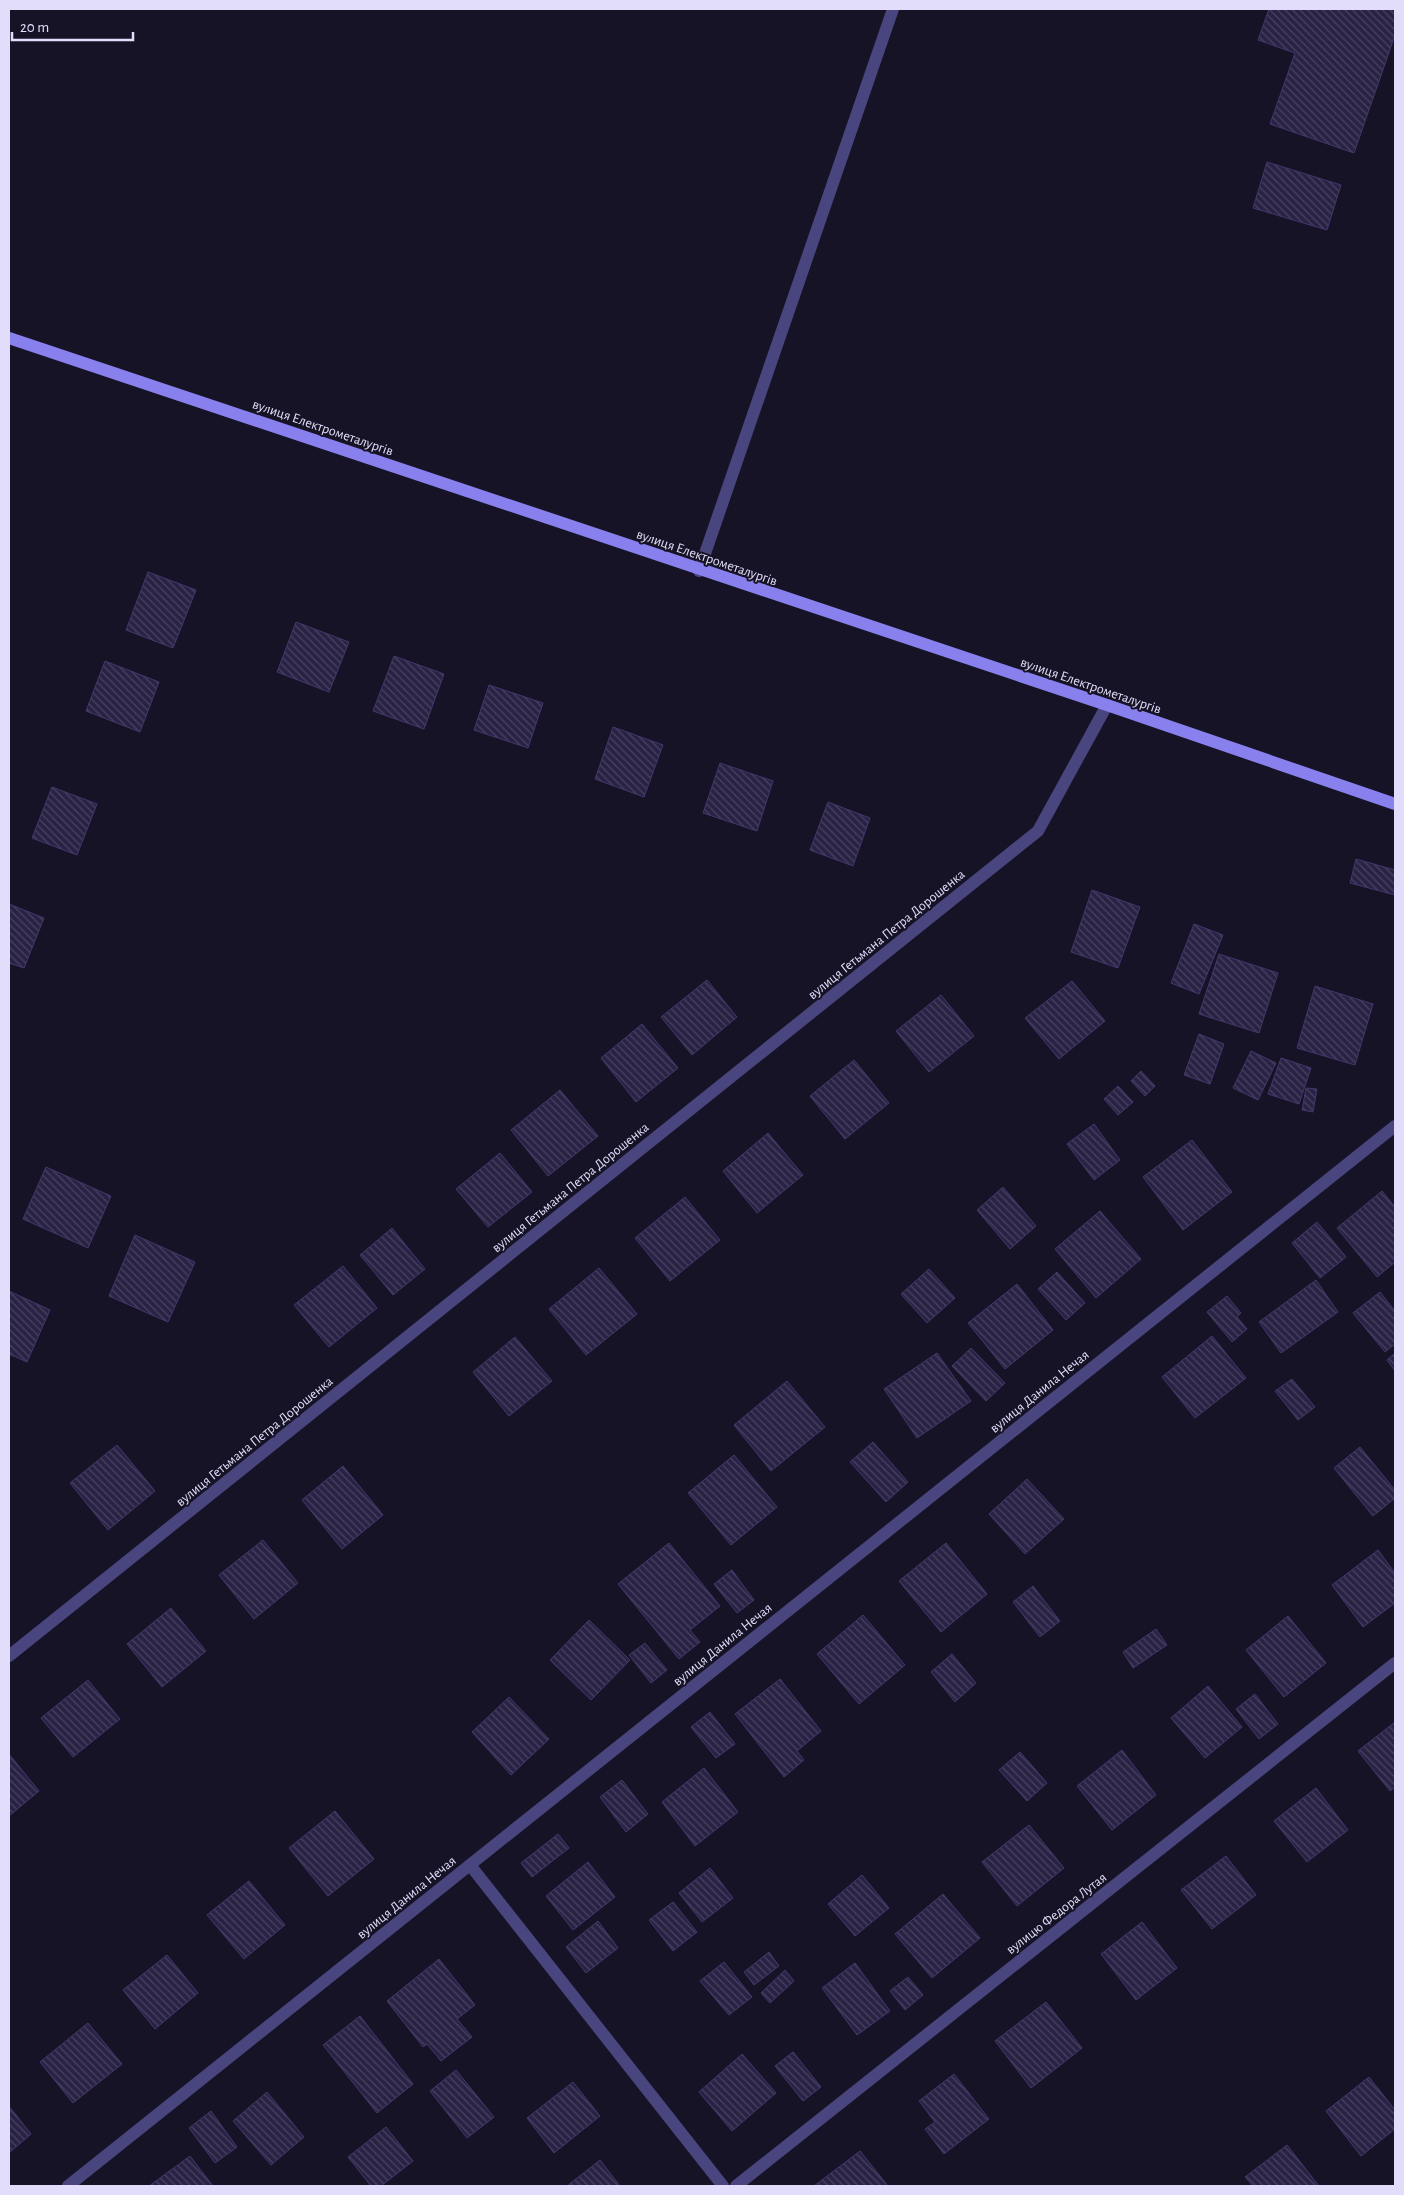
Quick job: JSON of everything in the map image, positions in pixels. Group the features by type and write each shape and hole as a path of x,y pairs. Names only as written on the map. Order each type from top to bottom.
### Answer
{"main road":[{"name":"вулиця Електрометалургів","path":"9,338 699,571 1107,705 1395,804"}],"street":[{"path":"699,571 893,9"},
{"name":"вулиця Гетьмана Петра Дорошенка","path":"9,1656 1038,831 1107,705"},
{"name":"вулиця Данила Нечая","path":"68,2186 1395,1126"},
{"name":"вулицю Федора Лутая","path":"736,2186 1395,1663"},
{"path":"470,1865 723,2186"}],"building":[{"path":"1269,9 1395,9 1395,35 1354,153 1270,124 1295,53 1258,40"},
{"path":"1267,162 1341,185 1327,230 1253,208"},
{"path":"148,572 196,590 173,648 126,630"},
{"path":"296,622 349,642 329,692 277,672"},
{"path":"394,656 444,674 424,729 373,711"},
{"path":"105,661 159,682 140,732 86,711"},
{"path":"489,685 543,703 528,748 474,730"},
{"path":"613,727 663,745 644,797 595,779"},
{"path":"720,763 773,781 757,831 703,813"},
{"path":"52,787 97,804 77,855 32,838"},
{"path":"828,802 870,818 853,866 810,850"},
{"path":"1356,859 1395,870 1395,895 1350,883"},
{"path":"1092,890 1140,907 1118,968 1071,952"},
{"path":"9,904 44,918 24,968 9,963"},
{"path":"1194,924 1223,935 1199,994 1171,983"},
{"path":"1219,954 1278,973 1259,1033 1199,1014"},
{"path":"707,980 737,1017 692,1055 661,1017"},
{"path":"1072,981 1105,1021 1059,1059 1025,1018"},
{"path":"1315,986 1373,1004 1355,1065 1297,1048"},
{"path":"941,995 974,1036 929,1072 896,1031"},
{"path":"642,1024 678,1068 636,1102 601,1058"},
{"path":"1199,1034 1224,1044 1210,1084 1184,1075"},
{"path":"1251,1051 1276,1063 1258,1100 1233,1088"},
{"path":"1281,1058 1311,1068 1299,1104 1268,1094"},
{"path":"854,1060 889,1103 845,1139 810,1096"},
{"path":"1141,1071 1155,1086 1145,1096 1131,1081"},
{"path":"1118,1086 1133,1102 1118,1115 1104,1099"},
{"path":"1306,1088 1317,1089 1313,1112 1302,1110"},
{"path":"560,1090 598,1136 548,1176 511,1130"},
{"path":"1094,1124 1120,1160 1094,1180 1067,1144"},
{"path":"768,1133 803,1175 757,1213 723,1171"},
{"path":"1192,1140 1232,1192 1183,1230 1143,1177"},
{"path":"500,1153 532,1192 488,1227 456,1189"},
{"path":"46,1167 111,1196 88,1248 23,1219"},
{"path":"1003,1187 1036,1226 1010,1249 977,1210"},
{"path":"1382,1191 1395,1207 1395,1262 1377,1277 1337,1228"},
{"path":"685,1197 720,1240 670,1281 635,1238"},
{"path":"1100,1211 1141,1259 1096,1298 1055,1249"},
{"path":"1317,1222 1346,1257 1320,1278 1292,1243"},
{"path":"392,1228 425,1269 393,1295 360,1255"},
{"path":"135,1235 195,1262 168,1322 109,1296"},
{"path":"343,1266 377,1308 329,1347 294,1305"},
{"path":"599,1268 637,1314 586,1355 549,1309"},
{"path":"929,1269 955,1298 927,1323 901,1294"},
{"path":"1057,1272 1085,1303 1066,1320 1038,1289"},
{"path":"1316,1280 1338,1312 1281,1353 1259,1322"},
{"path":"1017,1284 1053,1330 1005,1369 968,1323"},
{"path":"9,1291 50,1310 27,1362 9,1354"},
{"path":"1380,1292 1395,1311 1395,1344 1385,1352 1353,1313"},
{"path":"1227,1296 1241,1313 1237,1317 1247,1329 1232,1342 1207,1312"},
{"path":"1212,1336 1246,1378 1195,1418 1162,1377"},
{"path":"515,1337 552,1381 509,1416 473,1372"},
{"path":"971,1348 1005,1383 986,1401 952,1366"},
{"path":"937,1353 971,1401 917,1438 884,1389"},
{"path":"1395,1353 1395,1371 1387,1360"},
{"path":"1292,1379 1315,1407 1298,1420 1275,1391"},
{"path":"787,1381 825,1427 771,1471 734,1425"},
{"path":"873,1442 908,1482 886,1502 850,1462"},
{"path":"117,1445 155,1491 108,1530 70,1483"},
{"path":"1360,1447 1395,1490 1395,1498 1373,1516 1334,1468"},
{"path":"734,1455 777,1507 731,1545 688,1493"},
{"path":"343,1466 383,1515 342,1549 302,1500"},
{"path":"1027,1479 1064,1519 1025,1554 989,1514"},
{"path":"263,1540 298,1583 254,1619 219,1575"},
{"path":"669,1543 720,1606 690,1630 700,1642 679,1659 618,1584"},
{"path":"946,1543 987,1594 941,1632 899,1581"},
{"path":"1378,1550 1395,1573 1395,1603 1363,1627 1332,1585"},
{"path":"732,1570 754,1600 737,1613 714,1584"},
{"path":"1033,1586 1060,1621 1040,1637 1013,1602"},
{"path":"171,1608 206,1651 162,1687 127,1644"},
{"path":"863,1615 905,1665 859,1704 817,1654"},
{"path":"1288,1616 1326,1663 1284,1697 1246,1650"},
{"path":"589,1620 630,1660 591,1700 550,1660"},
{"path":"1156,1629 1167,1645 1133,1668 1123,1652"},
{"path":"645,1643 667,1670 651,1683 629,1655"},
{"path":"952,1654 976,1683 955,1702 931,1672"},
{"path":"780,1679 821,1731 797,1751 804,1760 784,1777 735,1714"},
{"path":"88,1680 120,1719 73,1757 41,1718"},
{"path":"1208,1686 1242,1727 1205,1758 1171,1718"},
{"path":"1255,1694 1278,1724 1259,1739 1236,1709"},
{"path":"509,1697 549,1739 511,1775 472,1732"},
{"path":"710,1712 735,1744 716,1758 691,1727"},
{"path":"1395,1722 1395,1787 1390,1791 1358,1751"},
{"path":"1122,1750 1156,1795 1112,1830 1077,1786"},
{"path":"1020,1752 1047,1783 1027,1801 999,1770"},
{"path":"9,1754 39,1791 9,1816"},
{"path":"704,1768 738,1812 695,1846 662,1802"},
{"path":"622,1780 648,1814 626,1832 600,1797"},
{"path":"1316,1788 1348,1830 1307,1862 1274,1821"},
{"path":"335,1811 374,1859 328,1896 289,1848"},
{"path":"1029,1825 1064,1868 1017,1906 982,1862"},
{"path":"558,1834 569,1848 532,1877 521,1863"},
{"path":"1226,1856 1256,1895 1212,1929 1181,1890"},
{"path":"588,1862 615,1897 573,1930 546,1896"},
{"path":"710,1868 733,1898 702,1922 679,1893"},
{"path":"862,1875 889,1908 855,1936 828,1904"},
{"path":"249,1881 285,1925 244,1959 207,1915"},
{"path":"943,1894 980,1938 932,1978 895,1934"},
{"path":"673,1902 697,1932 673,1951 649,1920"},
{"path":"598,1921 618,1948 586,1973 566,1947"},
{"path":"1142,1922 1177,1968 1136,2000 1101,1954"},
{"path":"769,1952 779,1966 754,1985 744,1972"},
{"path":"167,1955 198,1993 155,2029 123,1990"},
{"path":"439,1959 475,2005 457,2019 472,2037 441,2061 427,2044 423,2047 387,2001"},
{"path":"724,1962 752,1997 729,2015 700,1981"},
{"path":"855,1963 890,2011 857,2035 822,1988"},
{"path":"785,1970 794,1981 770,2003 761,1993"},
{"path":"908,1977 923,1995 905,2010 890,1991"},
{"path":"1046,2002 1082,2048 1031,2088 995,2041"},
{"path":"360,2016 413,2084 377,2113 323,2045"},
{"path":"88,2023 122,2064 73,2103 40,2062"},
{"path":"793,2052 821,2087 803,2101 775,2066"},
{"path":"742,2054 776,2093 732,2131 699,2092"},
{"path":"456,2070 494,2117 467,2138 430,2091"},
{"path":"954,2074 989,2119 944,2154 925,2129 935,2122 919,2101"},
{"path":"1369,2077 1395,2110 1395,2129 1361,2156 1326,2111"},
{"path":"573,2082 600,2116 554,2153 527,2118"},
{"path":"267,2092 304,2137 271,2165 233,2121"},
{"path":"9,2106 31,2134 9,2153"},
{"path":"211,2111 237,2147 215,2163 189,2128"},
{"path":"386,2127 413,2161 381,2186 371,2186 348,2157"},
{"path":"1287,2145 1319,2186 1253,2186 1245,2177"},
{"path":"860,2151 888,2186 814,2186"},
{"path":"190,2156 213,2186 149,2186"},
{"path":"600,2160 620,2186 567,2186"}]}
